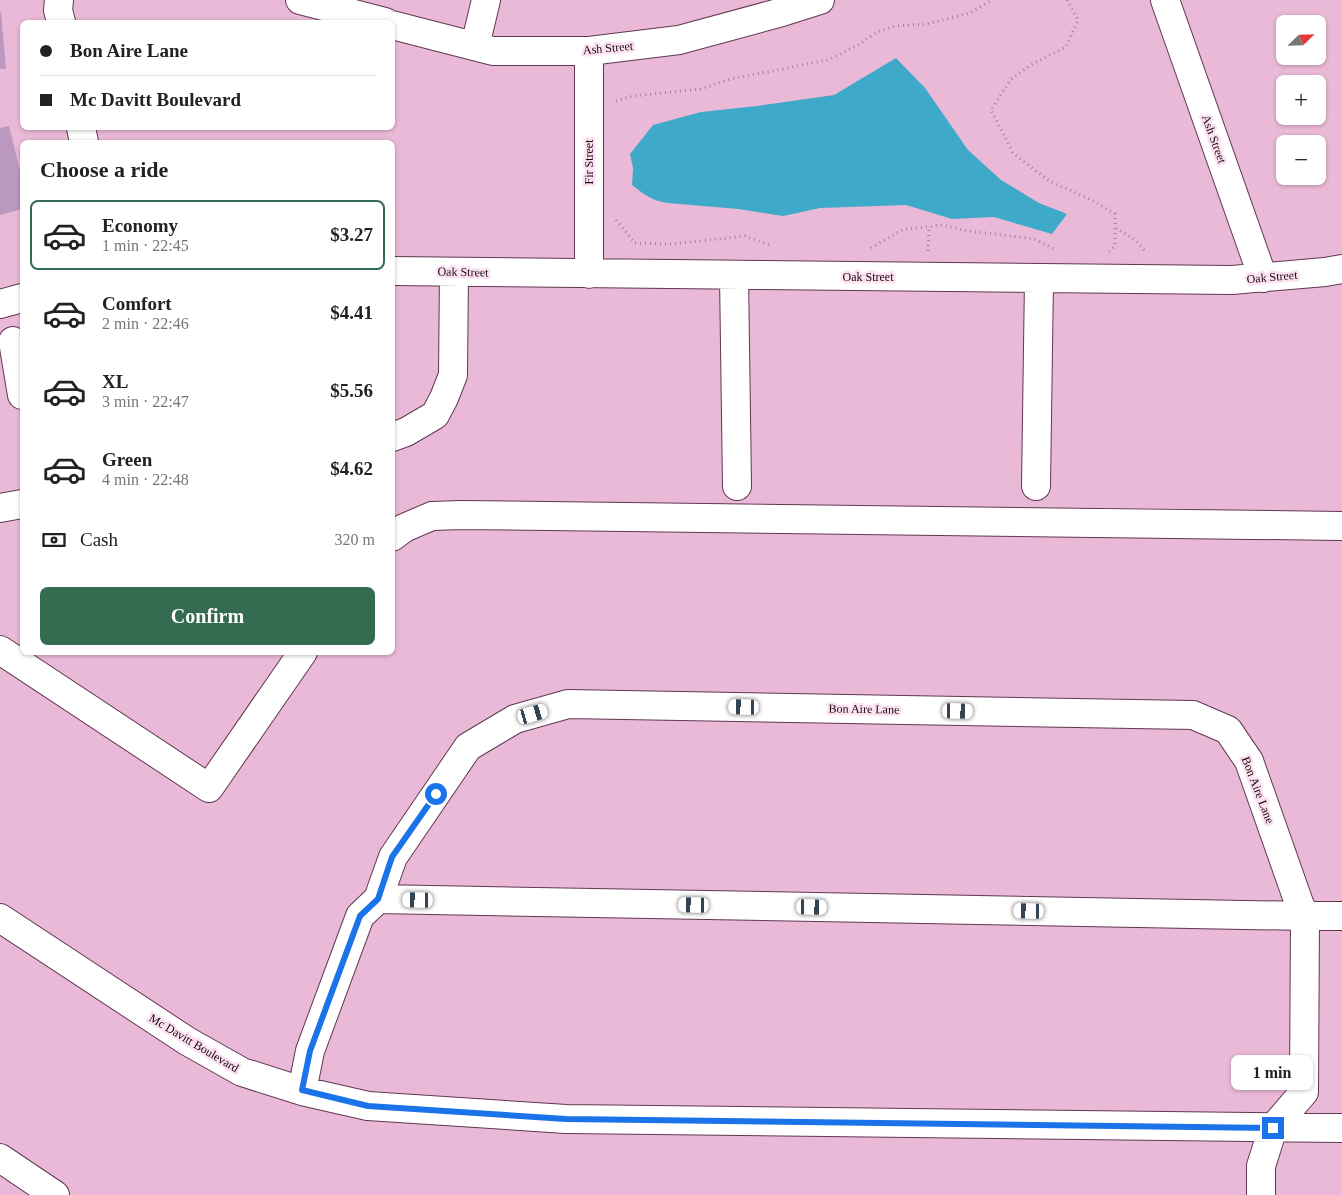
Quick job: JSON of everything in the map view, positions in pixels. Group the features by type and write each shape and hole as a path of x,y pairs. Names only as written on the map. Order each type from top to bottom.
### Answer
{"street":[{"path":"59,0 58,10 60,20"},
{"path":"300,0 377,20"},
{"path":"475,46 486,0"},
{"name":"Ash Street","path":"395,25 492,51 589,51 679,40 820,0"},
{"name":"Ash Street","path":"1165,0 1263,278"},
{"name":"Fir Street","path":"589,51 589,274"},
{"name":"Oak Street","path":"395,271 1232,280 1342,269"},
{"path":"395,436 406,432 435,415 453,375 454,272"},
{"path":"734,276 737,486"},
{"path":"1036,486 1039,278"},
{"path":"0,304 20,299"},
{"path":"13,341 20,383"},
{"path":"0,508 20,504"},
{"path":"395,535 404,528 432,516 461,515 1342,526"},
{"path":"0,650 209,788 301,655"},
{"name":"Bon Aire Lane","path":"302,1090 310,1051 360,916 378,899 392,857 468,747 515,719 568,704 1193,715 1228,730 1249,761 1305,916 1304,1092 1273,1128"},
{"path":"378,899 1342,916"},
{"name":"Mc Davitt Boulevard","path":"0,918 187,1041 242,1072 302,1090 368,1106 566,1119 1342,1128"},
{"path":"1262,1195 1261,1166 1273,1128"},
{"path":"0,1158 55,1195"}],"path":[{"path":"614,102 633,96 700,90 731,78 828,60 860,44 877,32 896,26 926,24 970,13 992,0"},
{"path":"1067,0 1078,20 1066,48 1031,65 1011,79 990,110 1013,153 1049,181 1094,201 1115,214 1115,246 1103,258"},
{"path":"615,218 635,242 672,244 745,236 781,249"},
{"path":"867,250 904,229 943,225 962,230 1034,239 1063,253"}],"water":[{"path":"896,58 925,88 968,150 1001,180 1039,203 1067,214 1052,234 994,217 952,219 906,205 820,208 783,216 738,209 668,203 649,197 632,185 633,168 630,154 653,125 701,112 834,95"}],"building":[{"path":"1,12 6,69 0,69"},
{"path":"9,126 20,171 20,210 0,215 0,128"}],"route":[{"path":"436,794 392,857 378,899 360,916 310,1051 302,1090 368,1106 566,1119 1273,1128"}]}
